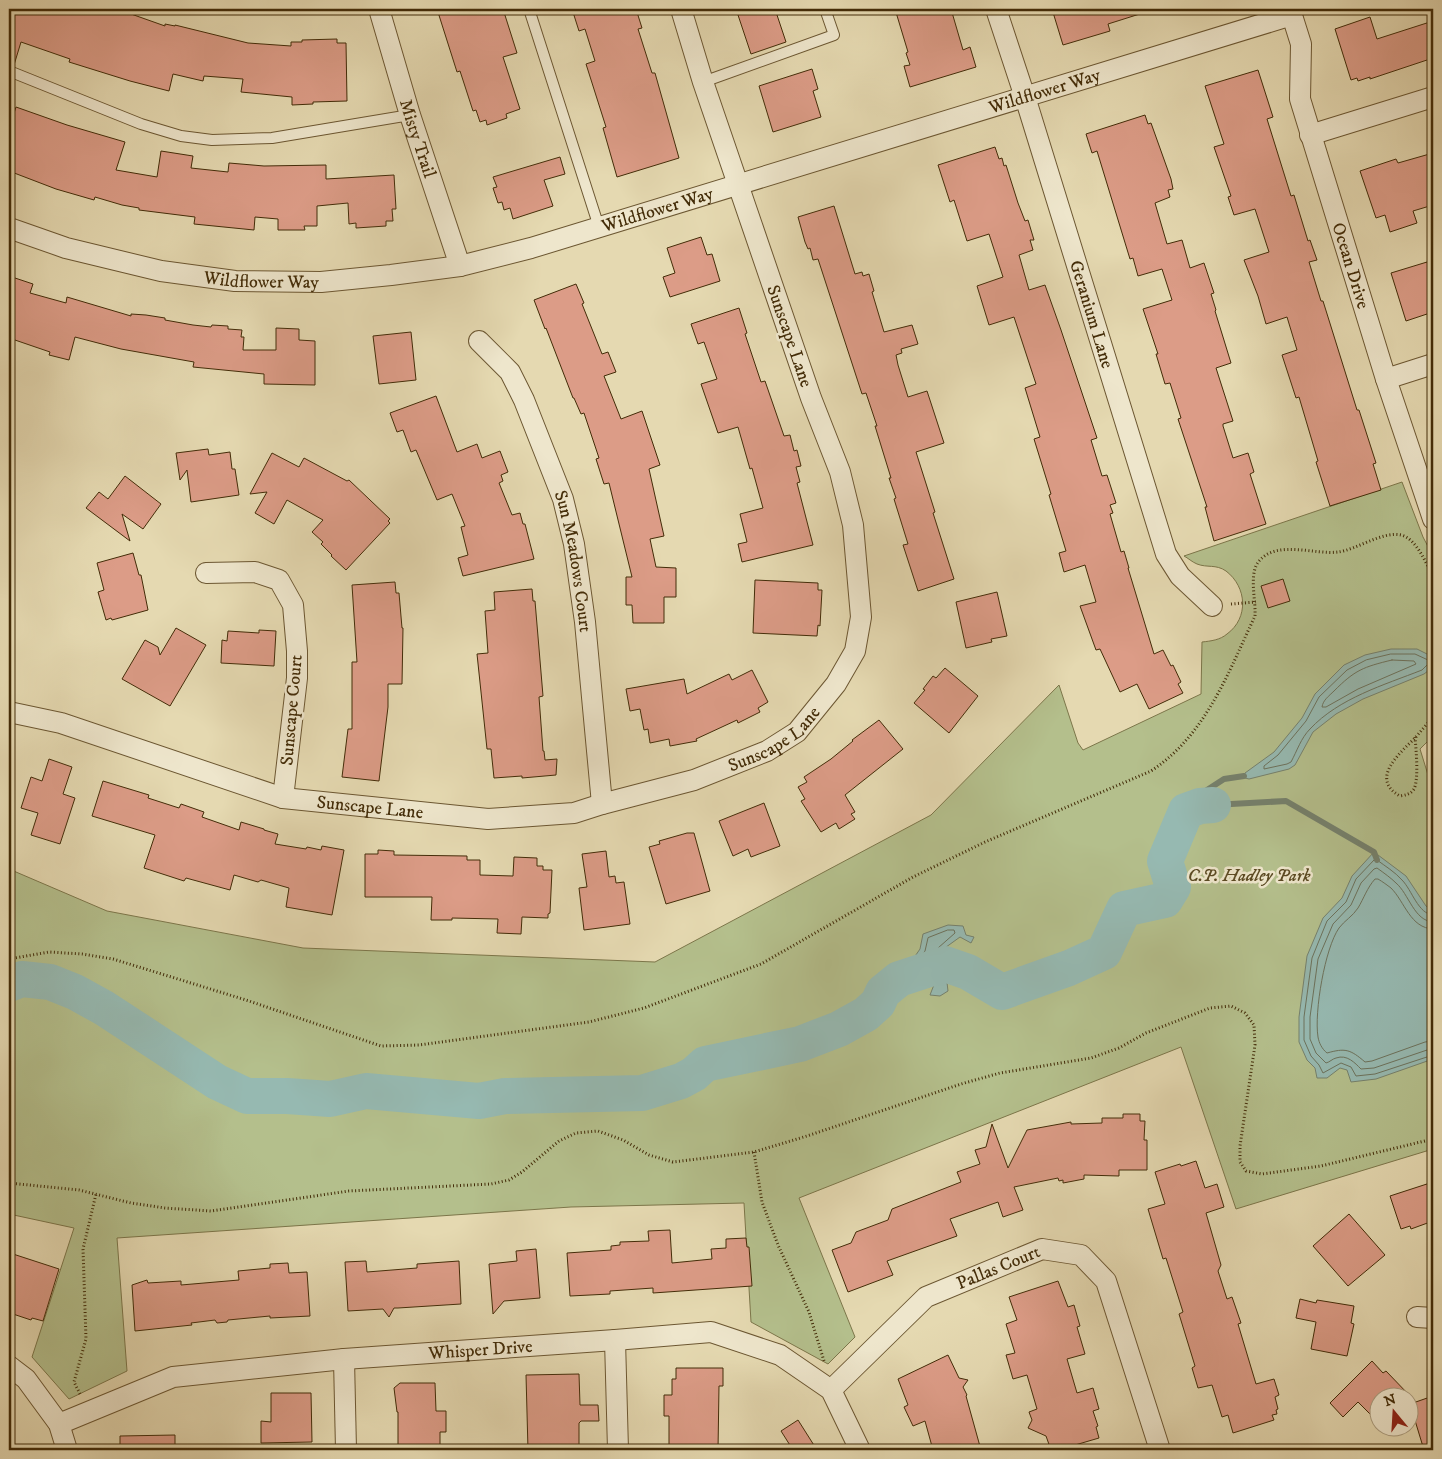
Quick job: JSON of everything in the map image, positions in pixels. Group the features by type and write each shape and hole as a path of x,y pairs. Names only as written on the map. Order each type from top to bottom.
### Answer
{"street":[{"name":"Misty Trail","path":"379,9 410,115 460,266"},
{"name":"Sunscape Lane","path":"9,712 61,723 283,798 488,819 574,814 602,804 694,780 767,751 797,732 836,684 855,651 861,617 853,525 840,472 811,398 738,185 681,9"},
{"name":"Geranium Lane","path":"996,9 1166,554 1180,576 1212,606"},
{"name":"Wildflower Way","path":"9,228 66,248 161,271 235,281 321,282 460,266 531,248 738,185 1025,97 1291,12"},
{"name":"Ocean Drive","path":"1291,12 1301,44 1300,99 1310,135 1386,379 1433,519"},
{"path":"1310,135 1433,97"},
{"name":"Sun Meadows Court","path":"479,341 510,372 524,400 563,499 574,544 585,622 602,804"},
{"path":"1386,379 1433,364"},
{"name":"Sunscape Court","path":"206,573 255,572 278,580 287,591 294,605 297,678 283,798"},
{"name":"Pallas Court","path":"831,1390 926,1297 1042,1249 1081,1254 1106,1281 1160,1450"},
{"name":"Whisper Drive","path":"59,1424 173,1377 344,1359 711,1332 780,1354 831,1390 860,1450"},
{"path":"615,1340 618,1450"},
{"path":"344,1359 346,1450"},
{"path":"9,1366 26,1379 59,1424 68,1450"}],"lane":[{"path":"530,9 599,227"},
{"path":"704,82 834,36 825,9"},
{"path":"9,72 141,124 181,136 212,140 272,138 410,115"}],"path":[{"path":"9,959 49,952 82,954 112,959 219,992 381,1046 420,1045 588,1022 634,1010 761,964 913,877 985,842 1151,771 1168,760 1182,747 1202,722 1220,690 1254,616 1256,602 1254,568 1265,555 1283,550 1338,552 1390,535 1399,535 1413,543 1433,576"},
{"path":"1415,737 1416,780 1414,789 1409,794 1400,796 1390,788 1387,782 1387,774 1397,756 1433,717"},
{"path":"9,1183 70,1188 131,1203 165,1208 211,1211 349,1191 491,1184 509,1180 522,1172 559,1141 576,1133 598,1130 623,1140 649,1155 673,1162 754,1152 1000,1073 1091,1058 1119,1048 1146,1033 1210,1008 1231,1006 1245,1013 1254,1025 1255,1045 1240,1146 1240,1162 1246,1171 1262,1174 1321,1166 1433,1139"},
{"path":"754,1152 762,1202 778,1245 809,1312 820,1352 826,1366"},
{"path":"89,1411 74,1382 86,1339 83,1249 96,1194"}],"green space":[{"name":"C.P. Hadley Park","path":"1402,482 1423,537 1433,556 1433,736 1420,749 1433,791 1433,1149 1236,1209 1181,1047 799,1198 855,1337 828,1364 751,1322 744,1203 571,1207 117,1238 127,1371 69,1399 32,1357 74,1228 9,1214 9,869 107,911 303,948 655,962 931,815 1059,685 1078,743 1083,750 1201,694 1202,642 1212,641 1227,634 1239,620 1243,602 1238,585 1226,571 1197,564 1184,556"}],"water":[{"path":"1391,649 1417,649 1433,657 1433,667 1424,674 1363,699 1336,714 1313,732 1295,765 1289,769 1249,779 1245,778 1245,773 1274,752 1302,718 1315,694 1344,665 1365,655"},
{"path":"1374,852 1406,876 1426,906 1433,912 1433,1059 1376,1079 1351,1082 1347,1070 1340,1068 1327,1078 1317,1078 1315,1068 1307,1060 1299,1042 1299,1017 1307,956 1323,918 1342,898 1352,876"},
{"path":"948,925 963,926 966,935 974,937 971,943 960,937 942,950 946,958 968,964 973,970 968,972 950,968 946,974 948,991 940,996 930,995 937,977 915,973 911,962 920,949 923,934"}],"building":[{"path":"11,9 117,9 165,26 165,24 175,25 248,43 291,46 291,42 302,42 302,40 337,39 337,43 346,43 347,101 292,105 292,97 241,92 243,79 204,76 203,81 173,74 169,91 69,62 70,59 21,42 14,65 9,64 9,15"},
{"path":"437,9 503,9 517,53 503,57 520,109 506,114 507,118 487,125 486,120 480,122 476,110 473,111 460,71 457,72"},
{"path":"572,9 636,9 642,28 638,29 652,73 655,73 679,158 617,177 603,128 606,127 586,64 595,61 585,29 579,31"},
{"path":"736,9 775,9 786,42 751,54"},
{"path":"895,9 951,9 963,50 970,47 976,67 910,87 904,66 910,65 906,53 908,52"},
{"path":"1052,9 1145,9 1146,12 1108,24 1110,31 1063,45"},
{"path":"1370,17 1377,39 1433,21 1433,58 1370,79 1370,77 1358,81 1357,78 1351,80 1335,29"},
{"path":"812,69 818,89 813,91 821,117 773,132 759,86"},
{"path":"1258,70 1273,117 1267,119 1291,196 1294,195 1308,241 1310,240 1317,260 1309,262 1376,463 1373,464 1381,490 1330,506 1299,397 1296,398 1282,355 1297,350 1287,317 1266,324 1258,296 1244,260 1269,252 1255,209 1234,215 1228,197 1231,196 1214,147 1224,144 1205,86"},
{"path":"16,107 67,125 125,142 116,170 157,177 161,151 193,156 191,168 228,172 229,163 264,166 326,165 326,179 394,175 396,209 392,209 393,221 386,221 386,226 356,228 356,223 349,224 348,203 317,206 317,226 304,226 305,230 278,230 278,219 255,217 254,230 194,224 195,217 139,210 139,208 95,197 94,200 56,189 9,171 9,129"},
{"path":"1145,115 1148,124 1151,123 1173,189 1168,190 1170,197 1155,203 1167,244 1182,240 1190,268 1204,263 1214,293 1211,294 1215,311 1231,363 1216,368 1233,421 1223,424 1223,426 1233,458 1248,453 1254,472 1250,474 1266,524 1214,541 1205,507 1207,507 1178,419 1181,418 1170,383 1165,384 1156,354 1158,354 1143,309 1172,300 1162,269 1138,276 1133,258 1130,259 1097,151 1092,153 1086,134"},
{"path":"995,147 999,159 1002,158 1004,166 1006,165 1018,203 1025,221 1028,220 1034,240 1030,240 1033,250 1019,255 1029,290 1045,285 1061,330 1097,438 1091,440 1102,476 1107,475 1116,503 1110,505 1113,513 1110,514 1121,552 1124,551 1154,654 1163,650 1181,682 1178,684 1183,693 1149,709 1137,684 1120,692 1100,649 1096,650 1080,606 1096,602 1085,565 1064,572 1059,553 1066,551 1034,439 1040,437 1025,388 1036,384 1014,317 989,325 977,286 1003,277 989,234 967,241 954,200 950,202 938,165"},
{"path":"1433,153 1433,205 1413,211 1417,223 1390,232 1385,215 1376,218 1360,171 1396,159 1398,163"},
{"path":"560,157 565,174 544,180 553,206 513,219 510,208 504,210 502,202 498,203 493,188 497,187 493,177"},
{"path":"834,206 855,274 862,272 863,276 869,274 874,291 872,292 884,332 912,325 918,344 901,349 902,353 896,355 898,365 908,397 927,391 944,443 916,452 954,579 918,591 903,545 908,544 894,499 896,498 875,426 877,426 866,393 862,394 818,259 813,260 810,248 808,249 805,242 798,217"},
{"path":"701,237 707,255 712,254 720,281 670,297 663,277 675,273 667,248"},
{"path":"1427,262 1433,281 1433,312 1406,321 1391,273"},
{"path":"9,276 33,284 30,293 66,303 67,297 131,316 131,314 146,315 193,325 228,326 228,329 242,330 241,337 244,337 243,350 276,350 276,328 299,329 299,340 315,341 315,385 264,384 264,374 193,367 194,362 121,349 75,337 69,360 49,355 50,352 12,339 14,333 9,332"},
{"path":"576,284 602,354 608,352 616,372 604,376 621,419 642,411 660,465 649,469 664,536 650,539 656,567 676,568 676,597 664,597 664,623 633,623 632,605 626,605 626,577 632,577 609,483 604,484 596,459 599,458 584,413 581,414 573,398 534,300"},
{"path":"739,308 747,333 745,334 761,382 765,381 784,436 790,435 794,451 797,450 801,466 796,467 800,482 797,483 813,545 742,562 738,544 747,542 740,514 763,508 738,427 718,433 701,384 717,379 704,342 698,344 691,324"},
{"path":"411,332 416,380 379,384 373,336"},
{"path":"436,396 457,452 477,444 482,458 500,451 508,472 501,475 503,481 499,483 512,515 520,513 523,524 525,524 534,559 463,576 458,558 468,555 461,527 465,526 452,494 437,500 416,450 411,452 403,430 397,432 390,413"},
{"path":"208,449 209,455 230,452 232,469 235,469 239,495 191,502 187,470 180,480 176,453"},
{"path":"272,453 299,467 304,458 347,481 349,480 390,519 388,521 390,523 346,570 331,556 321,544 323,542 312,532 323,520 287,500 274,524 255,513 267,492 250,494"},
{"path":"125,476 161,504 143,529 122,514 130,541 86,508 99,492 108,499"},
{"path":"133,553 139,575 141,575 148,610 106,620 98,592 104,590 97,563"},
{"path":"1283,579 1290,601 1268,608 1261,586"},
{"path":"755,580 818,583 818,590 822,590 820,626 818,625 817,636 753,633"},
{"path":"395,582 396,593 399,593 403,628 402,684 388,684 388,707 379,781 342,777 348,729 352,729 352,662 357,662 352,585"},
{"path":"532,589 533,601 535,601 543,696 539,697 543,751 545,760 557,759 556,775 494,778 491,749 487,749 477,654 488,653 485,611 495,610 494,592"},
{"path":"997,592 1007,636 991,639 992,642 966,648 956,602"},
{"path":"176,628 206,645 170,706 122,679 145,640 158,647 160,655"},
{"path":"259,630 276,631 274,666 221,663 222,640 227,641 228,631 259,633"},
{"path":"945,668 978,696 949,733 914,703 925,690 923,689 933,676 936,678"},
{"path":"752,670 768,702 758,708 760,712 738,723 737,720 696,739 697,741 670,746 669,739 650,743 648,729 644,730 640,709 630,711 626,689 684,679 687,694 729,674 732,680"},
{"path":"879,720 903,749 845,795 855,812 851,814 855,819 839,829 836,823 821,832 801,801 805,799 798,787 807,782 804,777 831,759 852,740"},
{"path":"49,759 72,767 63,794 75,798 60,844 31,835 38,813 21,808 31,777 42,781"},
{"path":"103,781 149,795 148,798 179,808 181,804 204,812 202,817 239,830 241,822 278,834 275,844 306,849 307,847 321,850 322,846 344,850 332,915 286,907 289,888 261,880 258,882 234,875 230,890 186,878 184,881 144,868 155,835 92,816"},
{"path":"764,803 780,846 751,857 748,849 733,856 719,821"},
{"path":"687,833 694,833 710,891 666,904 649,847 660,844 659,841"},
{"path":"378,850 394,851 394,855 467,856 467,860 480,860 480,875 513,876 514,857 537,858 537,866 543,866 543,870 552,870 550,913 548,918 522,917 521,934 497,933 498,919 452,918 452,920 431,920 432,897 365,897 365,854 378,854"},
{"path":"606,851 609,877 615,876 616,883 624,882 630,924 584,930 579,888 587,887 582,854"},
{"path":"1123,1114 1140,1114 1140,1121 1145,1121 1144,1140 1147,1140 1147,1170 1119,1170 1119,1176 1084,1175 1084,1179 1063,1183 1063,1180 1059,1181 1058,1178 1014,1187 1023,1210 1003,1217 998,1202 950,1219 957,1236 887,1261 893,1275 848,1292 832,1250 851,1243 856,1232 888,1220 892,1209 961,1182 957,1172 980,1164 975,1150 986,1147 992,1124 1008,1168 1027,1130 1071,1122 1071,1124 1102,1123 1102,1118 1123,1118"},
{"path":"1196,1161 1205,1188 1217,1184 1224,1207 1206,1213 1221,1265 1218,1271 1227,1299 1232,1297 1241,1323 1238,1324 1256,1384 1274,1379 1279,1395 1275,1397 1278,1409 1276,1410 1277,1414 1272,1415 1274,1420 1233,1433 1228,1415 1222,1417 1212,1385 1198,1388 1192,1368 1195,1366 1179,1314 1183,1312 1166,1258 1163,1259 1148,1209 1165,1204 1155,1172"},
{"path":"1433,1182 1433,1221 1411,1229 1410,1226 1401,1229 1390,1196"},
{"path":"1349,1214 1385,1255 1348,1286 1313,1246"},
{"path":"670,1230 672,1263 712,1259 711,1249 726,1248 726,1239 746,1238 747,1247 749,1247 752,1286 653,1293 653,1288 610,1291 610,1294 570,1296 567,1253 611,1250 611,1246 620,1245 620,1242 649,1241 648,1231"},
{"path":"536,1249 540,1298 504,1301 493,1314 489,1264 517,1261 516,1251"},
{"path":"13,1254 59,1269 43,1321 32,1318 31,1320 13,1314 9,1310 9,1267"},
{"path":"366,1261 367,1272 417,1268 417,1264 459,1261 461,1304 394,1308 389,1317 383,1309 348,1311 345,1262"},
{"path":"288,1263 289,1273 307,1272 310,1316 270,1318 270,1316 228,1320 227,1322 217,1323 215,1320 191,1323 192,1325 135,1331 132,1285 147,1280 148,1283 181,1281 181,1285 239,1280 238,1271 270,1268 270,1264"},
{"path":"1058,1281 1068,1307 1074,1305 1080,1326 1077,1327 1085,1354 1067,1359 1077,1393 1093,1388 1099,1409 1093,1411 1098,1426 1096,1427 1099,1438 1058,1450 1051,1450 1046,1436 1028,1428 1032,1420 1029,1412 1037,1409 1027,1375 1013,1379 1006,1355 1015,1353 1006,1324 1017,1320 1009,1297"},
{"path":"1300,1299 1316,1303 1317,1300 1354,1306 1351,1323 1354,1324 1347,1356 1311,1349 1316,1322 1296,1318"},
{"path":"948,1355 959,1378 968,1380 963,1387 967,1395 981,1450 933,1450 925,1421 913,1426 904,1407 908,1405 898,1379"},
{"path":"1372,1361 1383,1373 1386,1371 1400,1386 1370,1386 1370,1414 1358,1402 1343,1417 1330,1403"},
{"path":"676,1368 723,1368 723,1386 719,1386 718,1450 669,1450 669,1416 664,1416 664,1395 672,1395 672,1379 676,1379"},
{"path":"579,1374 580,1405 598,1405 599,1421 581,1421 579,1423 579,1450 528,1450 526,1375"},
{"path":"400,1383 435,1383 436,1411 446,1411 446,1432 440,1432 440,1450 398,1450 398,1412 394,1388"},
{"path":"271,1393 311,1393 312,1442 261,1443 261,1421 271,1422"},
{"path":"1433,1396 1433,1450 1424,1450 1420,1436 1420,1401"},
{"path":"798,1420 817,1450 793,1450 781,1431"},
{"path":"175,1435 175,1450 120,1450 120,1436"}],"waterway":[{"path":"1200,806 1204,792 1224,779 1244,776"},
{"path":"1213,805 1286,801 1374,852 1377,860"},
{"path":"9,984 22,979 50,982 75,992 104,1008 217,1082 247,1096 330,1099 366,1091 479,1101 505,1096 642,1093 681,1081 694,1074 705,1064 800,1044 839,1029 866,1014 878,1003 883,992 899,979 945,964 968,972 1002,992 1069,968 1104,952 1124,909 1165,900 1173,887 1165,861 1186,811 1200,806 1213,805"}]}
